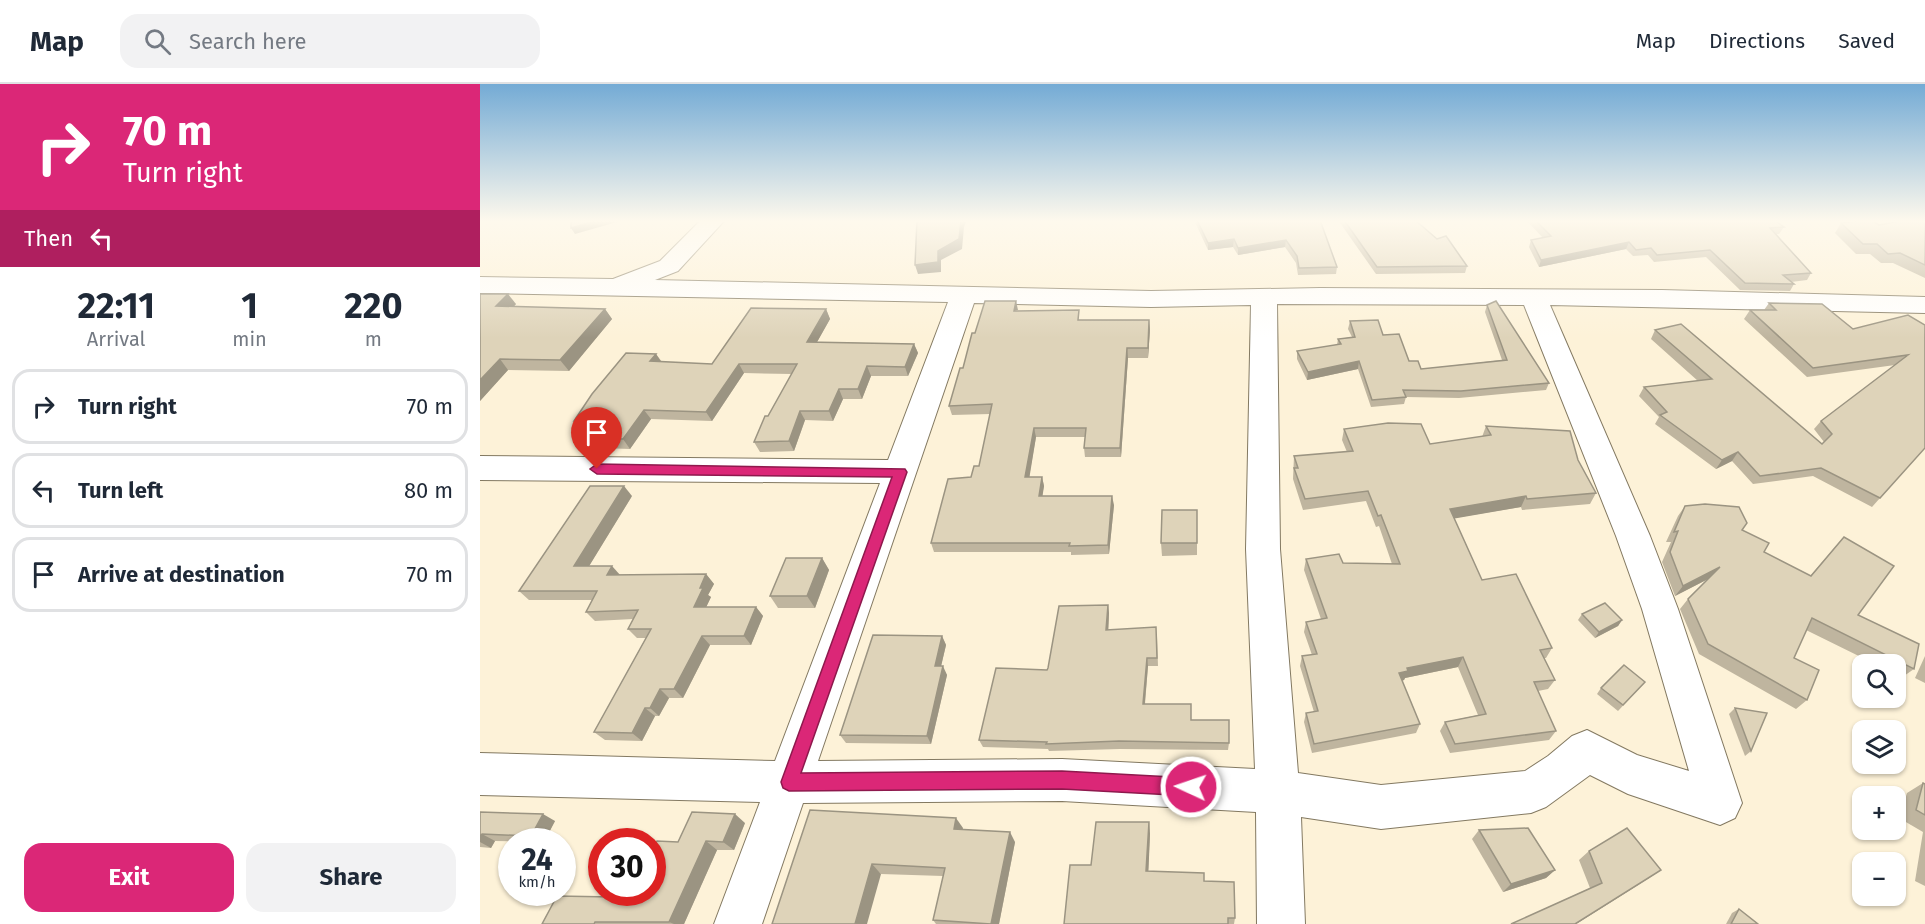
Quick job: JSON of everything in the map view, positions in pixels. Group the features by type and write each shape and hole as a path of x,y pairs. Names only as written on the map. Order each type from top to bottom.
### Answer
{"street":[{"path":"616,287 669,266 676,259"},
{"path":"480,285 963,296 1662,298 1925,305"},
{"path":"738,924 963,296"},
{"path":"1264,297 1263,549 1278,792 1281,924"},
{"path":"480,774 789,782 1062,780 1278,792 1381,807 1531,792 1563,771 1587,750 1628,773 1720,802 1656,599 1633,536 1534,297"},
{"path":"480,468 900,472"}],"building":[{"path":"915,259 938,259 938,262 915,265"},
{"path":"1298,259 1334,259 1337,267 1299,268"},
{"path":"1372,259 1462,259 1467,266 1377,267"},
{"path":"1720,259 1798,259 1811,273 1783,275 1794,284 1745,283"},
{"path":"1913,259 1925,259 1925,265"},
{"path":"480,294 508,294 496,306 605,309 560,360 500,359 480,380"},
{"path":"985,301 1016,301 1014,311 1079,310 1078,320 1149,320 1148,348 1127,348 1120,448 1084,448 1086,428 1034,428 1025,477 1042,477 1039,496 1112,496 1108,545 931,543 948,479 971,477 974,466 979,466 992,404 949,406 960,368 963,368 972,333 975,333"},
{"path":"1496,301 1549,383 1461,391 1403,390 1406,397 1372,400 1359,361 1308,372 1297,351 1341,344 1338,339 1355,337 1350,321 1378,320 1383,335 1399,334 1409,361 1418,361 1421,369 1507,360 1487,305"},
{"path":"1769,303 1822,304 1853,329 1908,315 1925,325 1925,448 1880,498 1821,468 1760,476 1738,452 1722,460 1660,415 1667,412 1644,387 1712,379 1655,330 1681,324 1822,444 1832,434 1821,421 1908,355 1813,368 1750,310 1776,310"},
{"path":"751,308 826,309 807,342 914,344 905,367 867,366 858,389 839,389 829,411 800,411 789,441 754,442 765,416 768,416 797,364 739,364 706,412 644,410 623,439 594,439 608,419 574,421 592,394 626,353 656,354 650,361 712,364"},
{"path":"1388,423 1421,424 1430,444 1491,435 1486,426 1570,431 1578,460 1596,493 1527,499 1526,496 1450,509 1482,580 1516,574 1552,648 1540,650 1555,680 1534,682 1556,731 1455,744 1445,722 1486,714 1463,657 1407,668 1408,671 1399,673 1420,724 1314,744 1306,713 1318,711 1302,656 1317,654 1306,622 1327,618 1306,559 1339,554 1343,563 1400,564 1381,515 1378,516 1368,491 1305,499 1294,468 1298,468 1294,456 1353,451 1344,429"},
{"path":"590,486 624,486 574,566 612,566 607,575 706,574 700,588 703,588 694,607 756,607 744,636 702,636 674,689 660,689 650,708 645,708 632,733 594,732 651,629 628,629 638,610 586,612 597,591 519,591"},
{"path":"1705,504 1739,507 1747,523 1742,530 1769,543 1764,552 1811,576 1844,537 1894,566 1858,615 1919,644 1914,669 1906,665 1906,654 1884,654 1812,618 1794,658 1819,670 1807,700 1708,644 1688,599 1720,567 1683,586 1670,552 1678,531 1674,532 1685,506"},
{"path":"1162,510 1197,510 1197,543 1161,543"},
{"path":"786,558 822,558 807,596 770,596"},
{"path":"1605,603 1622,620 1599,632 1582,614"},
{"path":"1108,605 1106,630 1156,627 1157,658 1147,658 1143,704 1191,704 1191,720 1229,720 1229,743 1119,741 1046,744 1047,742 979,740 996,668 1047,670 1059,606"},
{"path":"873,635 942,636 935,666 943,666 927,736 840,735"},
{"path":"1624,665 1645,682 1623,705 1601,688"},
{"path":"1735,708 1767,713 1751,751"},
{"path":"1923,783 1925,784 1925,815 1916,810"},
{"path":"810,810 956,818 954,829 1010,832 991,924 933,920 945,868 872,864 855,924 772,924"},
{"path":"480,812 543,814 535,828 498,828 498,835 482,834 480,837"},
{"path":"692,812 735,814 723,842 706,841 669,922 542,924 552,906 576,906 576,896 588,897 588,906 666,906 666,841 678,842"},
{"path":"1096,822 1149,822 1146,871 1204,873 1204,881 1234,882 1235,918 1228,918 1228,924 1064,924 1070,865 1091,865"},
{"path":"1528,828 1555,870 1511,884 1479,830"},
{"path":"1627,828 1661,870 1575,924 1511,924 1602,883 1589,851"},
{"path":"1739,909 1758,924 1731,924"}],"route":[{"path":"597,469 900,472 789,782 1062,780 1191,787"}]}
